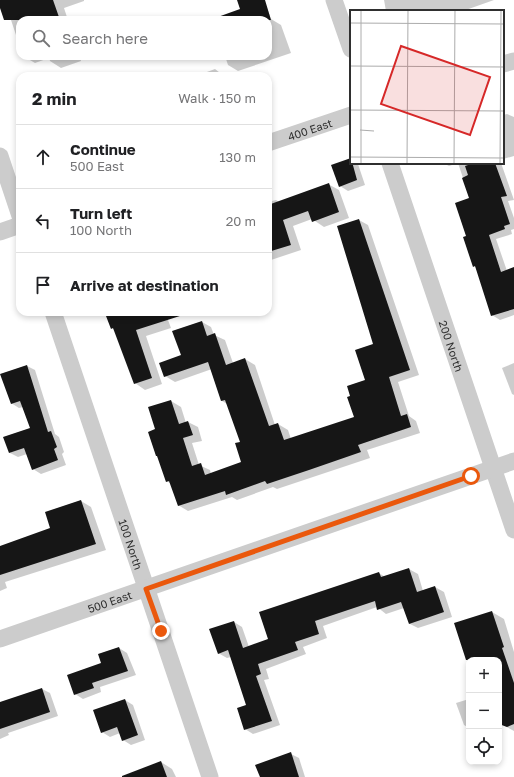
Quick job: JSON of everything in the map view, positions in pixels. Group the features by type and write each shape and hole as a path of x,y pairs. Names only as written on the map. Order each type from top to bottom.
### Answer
{"street":[{"path":"334,0 350,45"},
{"path":"504,64 514,61"},
{"name":"400 East","path":"272,142 350,115"},
{"path":"0,156 16,204"},
{"name":"200 North","path":"390,164 514,530"},
{"path":"0,232 16,226"},
{"name":"100 North","path":"54,316 210,777"},
{"name":"500 East","path":"0,639 514,461"}],"building":[{"path":"0,0 53,0 59,16 16,16 16,20 4,20 0,8"},
{"path":"237,0 265,0 270,16 221,16 240,9"},
{"path":"350,158 350,164 353,164 357,180 339,187 331,165"},
{"path":"471,164 495,164 507,196 501,197 510,224 504,226 505,229 489,235 501,272 514,267 514,309 491,316 475,266 473,267 463,237 466,236 455,203 469,198 462,178 468,175 465,166"},
{"path":"329,183 339,212 312,222 308,211 283,220 291,245 272,251 272,204"},
{"path":"359,219 410,370 389,377 401,416 407,414 411,427 358,445 361,452 309,470 267,484 265,481 226,495 225,491 178,506 169,481 166,482 148,432 155,429 148,407 171,400 179,424 188,421 193,435 183,438 192,466 201,463 205,475 241,462 235,443 240,442 225,400 221,401 208,362 164,377 159,363 181,355 172,331 202,321 207,336 215,333 226,365 245,358 269,426 278,423 284,440 354,417 347,397 350,396 347,386 365,380 355,350 373,344 337,226"},
{"path":"106,316 180,316 136,330 152,378 134,384 113,328 111,329"},
{"path":"27,365 48,432 51,431 57,447 54,449 58,460 32,470 24,448 9,453 3,437 30,428 20,401 11,404 0,374"},
{"path":"81,500 96,544 0,575 0,546 50,528 45,512"},
{"path":"409,568 417,592 435,586 444,612 409,624 401,602 377,610 375,601 315,621 319,634 295,642 298,650 258,664 261,674 256,676 272,721 244,730 237,708 246,705 228,650 218,654 209,629 234,621 243,648 268,639 259,612 379,572 381,577"},
{"path":"492,611 504,647 502,648 514,683 514,724 507,727 502,725 502,657 466,657 466,660 454,623"},
{"path":"119,647 128,671 92,683 94,688 74,695 67,675 101,663 98,654"},
{"path":"42,688 50,712 0,729 0,702"},
{"path":"125,699 138,735 122,741 117,727 101,733 93,710"},
{"path":"291,752 299,777 260,777 255,765"},
{"path":"161,761 167,777 122,777 122,776"}],"route":[{"path":"161,631 146,589 471,476"}]}
